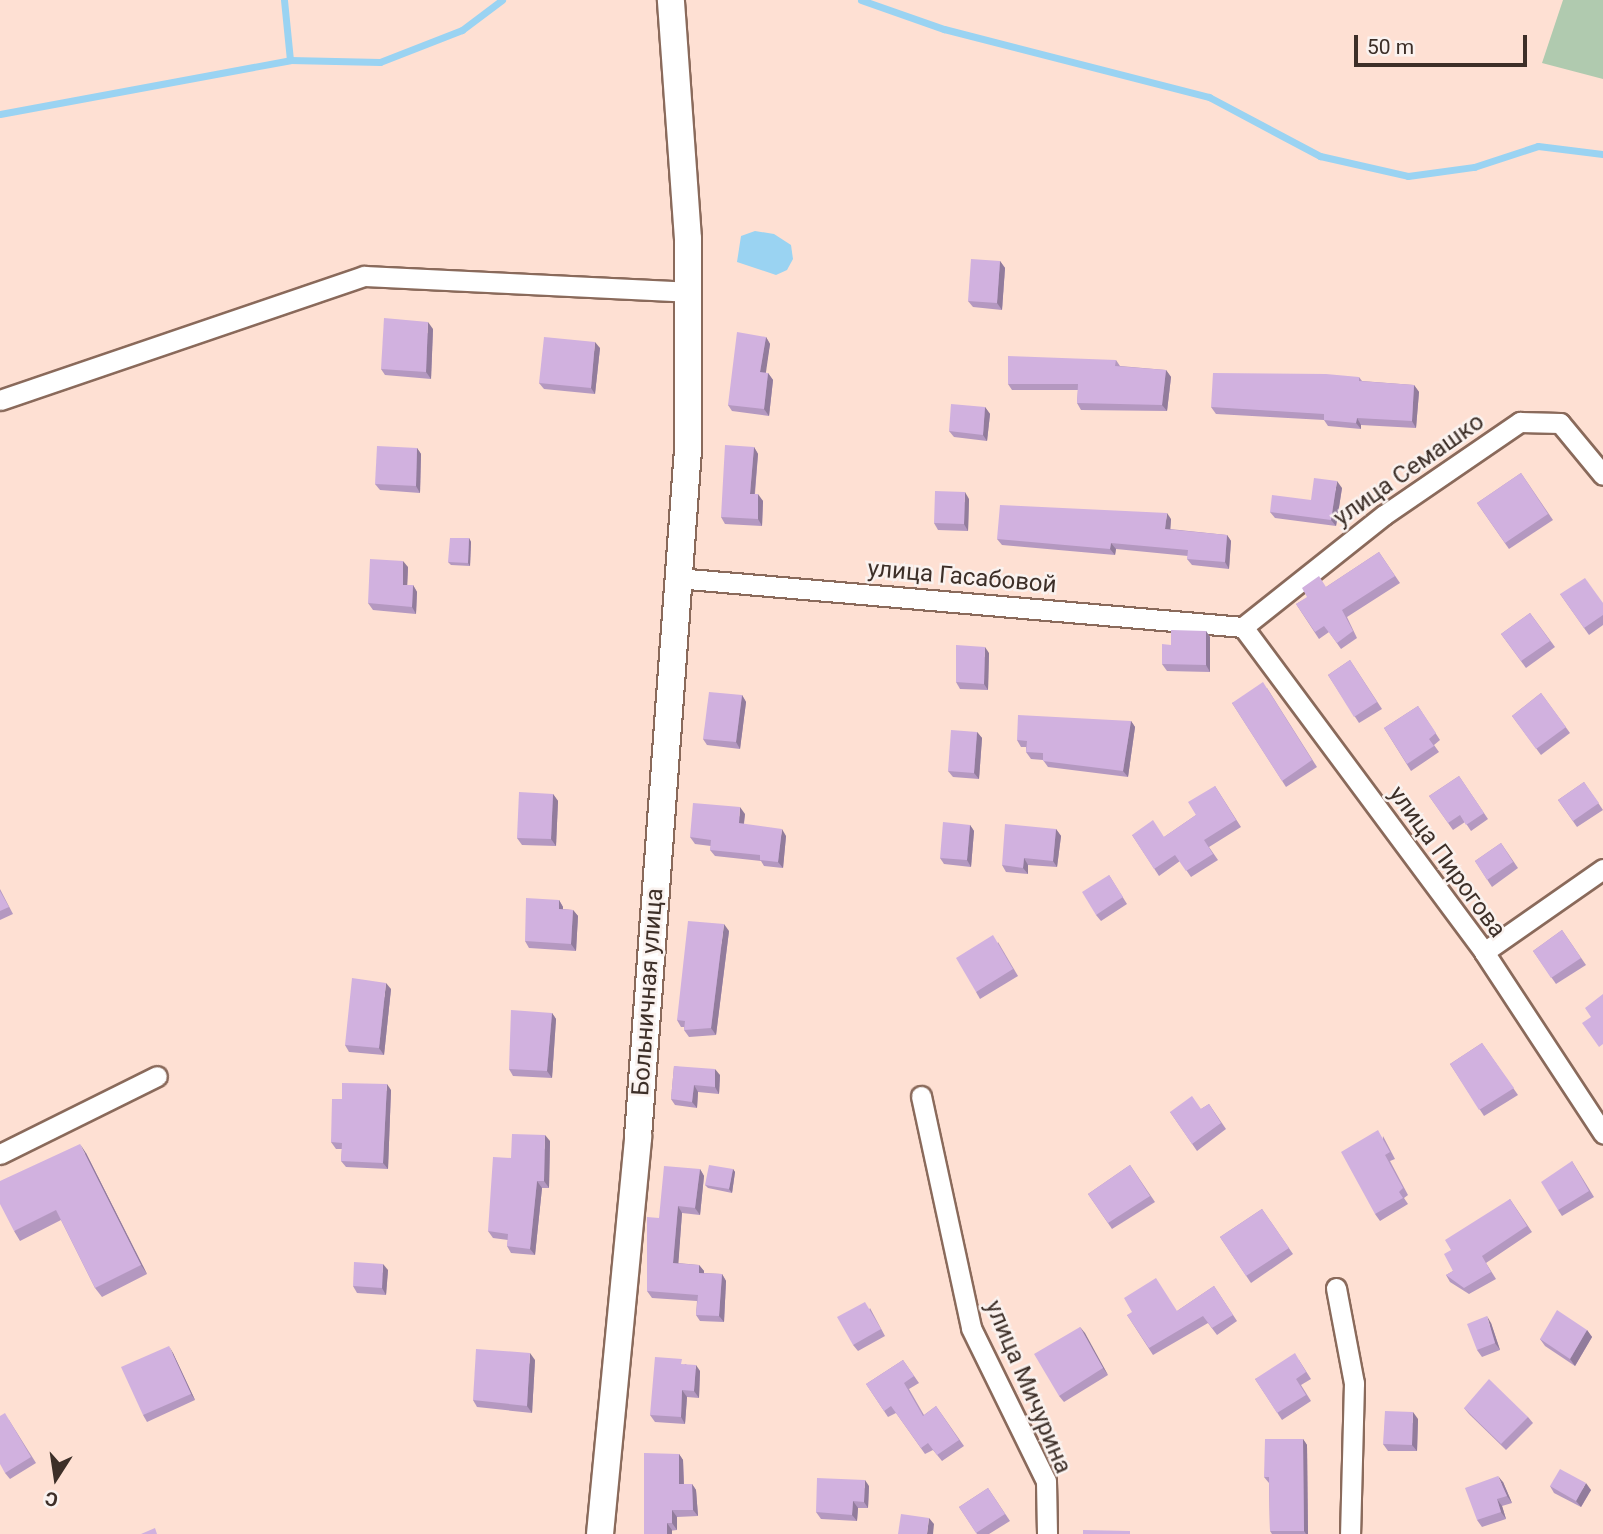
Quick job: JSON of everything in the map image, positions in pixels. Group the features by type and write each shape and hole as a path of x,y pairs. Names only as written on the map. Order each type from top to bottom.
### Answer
{"street":[{"name":"Больничная улица","path":"600,1534 638,1137 688,449 689,292 671,0"},
{"path":"0,400 363,276 689,292"},
{"name":"улица Семашко","path":"1243,627 1384,515 1520,422 1560,423 1603,475"},
{"name":"улица Гасабовой","path":"677,578 1243,627"},
{"name":"улица Пирогова","path":"1243,627 1484,952 1603,1133"},
{"path":"1484,952 1603,869"},
{"path":"0,1154 157,1076"},
{"name":"улица Мичурина","path":"921,1096 971,1328 1046,1481 1047,1534"},
{"path":"1336,1288 1354,1382 1350,1534"}],"green space":[{"path":"1563,0 1603,0 1603,79 1542,63"}],"water":[{"path":"755,231 774,234 791,245 793,259 787,270 776,275 737,262 741,236"}],"building":[{"path":"971,259 1000,261 997,303 968,301"},
{"path":"384,318 428,322 426,372 381,369"},
{"path":"737,332 766,337 760,372 768,373 764,409 728,405"},
{"path":"544,337 595,342 591,388 539,383"},
{"path":"1008,356 1116,360 1115,366 1166,370 1162,405 1077,403 1078,384 1008,384"},
{"path":"1213,373 1326,374 1359,377 1359,381 1414,385 1412,421 1357,418 1356,423 1324,420 1324,414 1211,407"},
{"path":"951,404 985,407 983,435 949,431"},
{"path":"725,445 754,447 750,494 758,494 758,519 721,517"},
{"path":"377,446 417,448 416,486 375,484"},
{"path":"1521,473 1548,514 1505,543 1477,503"},
{"path":"1314,478 1337,481 1331,520 1270,512 1272,495 1311,500"},
{"path":"935,491 965,492 964,524 934,523"},
{"path":"1000,505 1167,513 1165,529 1227,535 1225,562 1187,559 1188,550 1111,543 1110,549 997,539"},
{"path":"450,538 469,538 468,563 448,562"},
{"path":"1379,552 1395,576 1342,610 1353,631 1337,643 1324,626 1315,632 1296,604 1307,597 1302,588 1319,576 1326,587"},
{"path":"370,559 403,561 403,585 413,585 412,607 368,603"},
{"path":"1585,578 1603,603 1603,615 1584,628 1560,594"},
{"path":"1530,613 1550,641 1521,661 1501,634"},
{"path":"1171,630 1206,631 1206,665 1162,664 1162,644 1171,645"},
{"path":"956,645 985,647 984,684 956,682"},
{"path":"1350,660 1377,702 1354,717 1328,675"},
{"path":"1263,682 1312,760 1282,781 1232,703"},
{"path":"709,692 742,695 736,742 703,739"},
{"path":"1541,693 1566,727 1536,749 1512,716"},
{"path":"1418,706 1436,733 1429,739 1434,746 1407,764 1384,728"},
{"path":"1018,715 1131,721 1123,771 1043,761 1043,753 1026,752 1027,741 1017,740"},
{"path":"951,730 977,732 974,773 948,771"},
{"path":"1459,776 1484,813 1466,825 1460,815 1448,823 1429,796"},
{"path":"1584,782 1599,803 1573,821 1558,800"},
{"path":"1215,786 1236,820 1204,840 1213,854 1186,871 1175,855 1154,869 1132,835 1153,820 1164,837 1196,815 1188,802"},
{"path":"519,792 553,794 551,839 517,838"},
{"path":"693,803 740,807 739,823 782,829 778,862 760,860 760,855 710,850 711,840 690,837"},
{"path":"943,822 970,825 967,860 940,858"},
{"path":"1005,824 1056,829 1053,861 1024,858 1023,868 1002,865"},
{"path":"1501,843 1513,862 1487,880 1475,861"},
{"path":"1109,875 1123,897 1096,915 1082,892"},
{"path":"0,891 9,907 0,911"},
{"path":"526,898 559,900 559,909 573,910 571,944 525,941"},
{"path":"688,921 724,924 711,1028 684,1030 685,1021 677,1020"},
{"path":"1562,930 1581,958 1551,978 1533,951"},
{"path":"993,935 1013,969 976,992 956,958"},
{"path":"352,978 386,983 379,1048 345,1045"},
{"path":"1603,994 1603,1044 1599,1047 1582,1023 1591,1017 1585,1008"},
{"path":"511,1010 552,1013 547,1071 509,1069"},
{"path":"1482,1043 1514,1088 1479,1110 1450,1064"},
{"path":"674,1066 715,1069 715,1087 694,1085 692,1102 671,1099"},
{"path":"342,1083 387,1084 383,1163 341,1161 342,1143 331,1142 332,1099 342,1099"},
{"path":"1192,1096 1201,1109 1209,1104 1221,1123 1192,1144 1170,1112"},
{"path":"1378,1130 1390,1152 1385,1155 1403,1188 1399,1192 1403,1198 1375,1214 1341,1152"},
{"path":"512,1134 545,1135 544,1181 537,1181 530,1249 507,1246 508,1234 488,1231 493,1157 511,1158"},
{"path":"80,1144 141,1265 95,1288 56,1210 14,1231 0,1204 0,1181"},
{"path":"1572,1161 1589,1191 1558,1210 1541,1182"},
{"path":"709,1165 733,1169 729,1189 705,1185"},
{"path":"1130,1165 1150,1196 1108,1223 1088,1194"},
{"path":"664,1166 700,1169 695,1208 678,1206 673,1263 699,1265 699,1273 722,1274 719,1316 696,1315 698,1295 647,1291 647,1217 659,1218"},
{"path":"1510,1199 1527,1226 1482,1256 1491,1272 1464,1288 1446,1275 1453,1271 1444,1254 1451,1250 1445,1240"},
{"path":"1262,1209 1289,1248 1246,1276 1220,1237"},
{"path":"354,1262 383,1264 382,1288 353,1286"},
{"path":"1156,1278 1177,1311 1214,1286 1233,1315 1212,1328 1203,1316 1149,1348 1127,1315 1132,1312 1124,1298"},
{"path":"865,1302 881,1329 853,1345 837,1317"},
{"path":"1557,1310 1587,1330 1570,1359 1540,1339"},
{"path":"1487,1316 1495,1343 1477,1350 1467,1324"},
{"path":"1080,1327 1103,1368 1059,1396 1034,1354"},
{"path":"169,1346 191,1394 143,1415 121,1367"},
{"path":"476,1349 530,1353 527,1406 473,1400"},
{"path":"1295,1353 1306,1372 1296,1379 1306,1395 1277,1413 1255,1379"},
{"path":"655,1357 682,1359 681,1364 696,1365 694,1391 682,1390 681,1417 650,1415"},
{"path":"903,1360 914,1376 904,1383 923,1416 936,1406 959,1440 937,1455 928,1443 921,1448 891,1406 884,1411 866,1384"},
{"path":"1489,1379 1528,1417 1501,1444 1464,1408"},
{"path":"1385,1411 1413,1412 1412,1445 1383,1444"},
{"path":"5,1413 31,1457 5,1473 0,1464 0,1416"},
{"path":"1265,1439 1303,1439 1304,1531 1270,1531 1269,1477 1264,1477"},
{"path":"644,1453 679,1454 679,1484 692,1484 693,1510 672,1510 672,1523 667,1523 667,1534 644,1534"},
{"path":"1560,1469 1586,1483 1576,1501 1550,1486"},
{"path":"1498,1476 1507,1496 1497,1499 1501,1512 1477,1520 1465,1488"},
{"path":"817,1478 865,1480 864,1502 853,1501 852,1515 816,1512"},
{"path":"988,1488 1005,1514 976,1533 959,1507"},
{"path":"901,1514 929,1518 927,1534 898,1534"},
{"path":"155,1528 157,1534 141,1534"},
{"path":"1083,1530 1130,1531 1130,1534 1083,1534"}],"waterway":[{"path":"284,0 290,60"},
{"path":"0,114 290,60 380,62 462,30 502,0"},
{"path":"861,0 944,29 1209,97 1320,156 1408,176 1474,167 1538,146 1603,154"}]}
